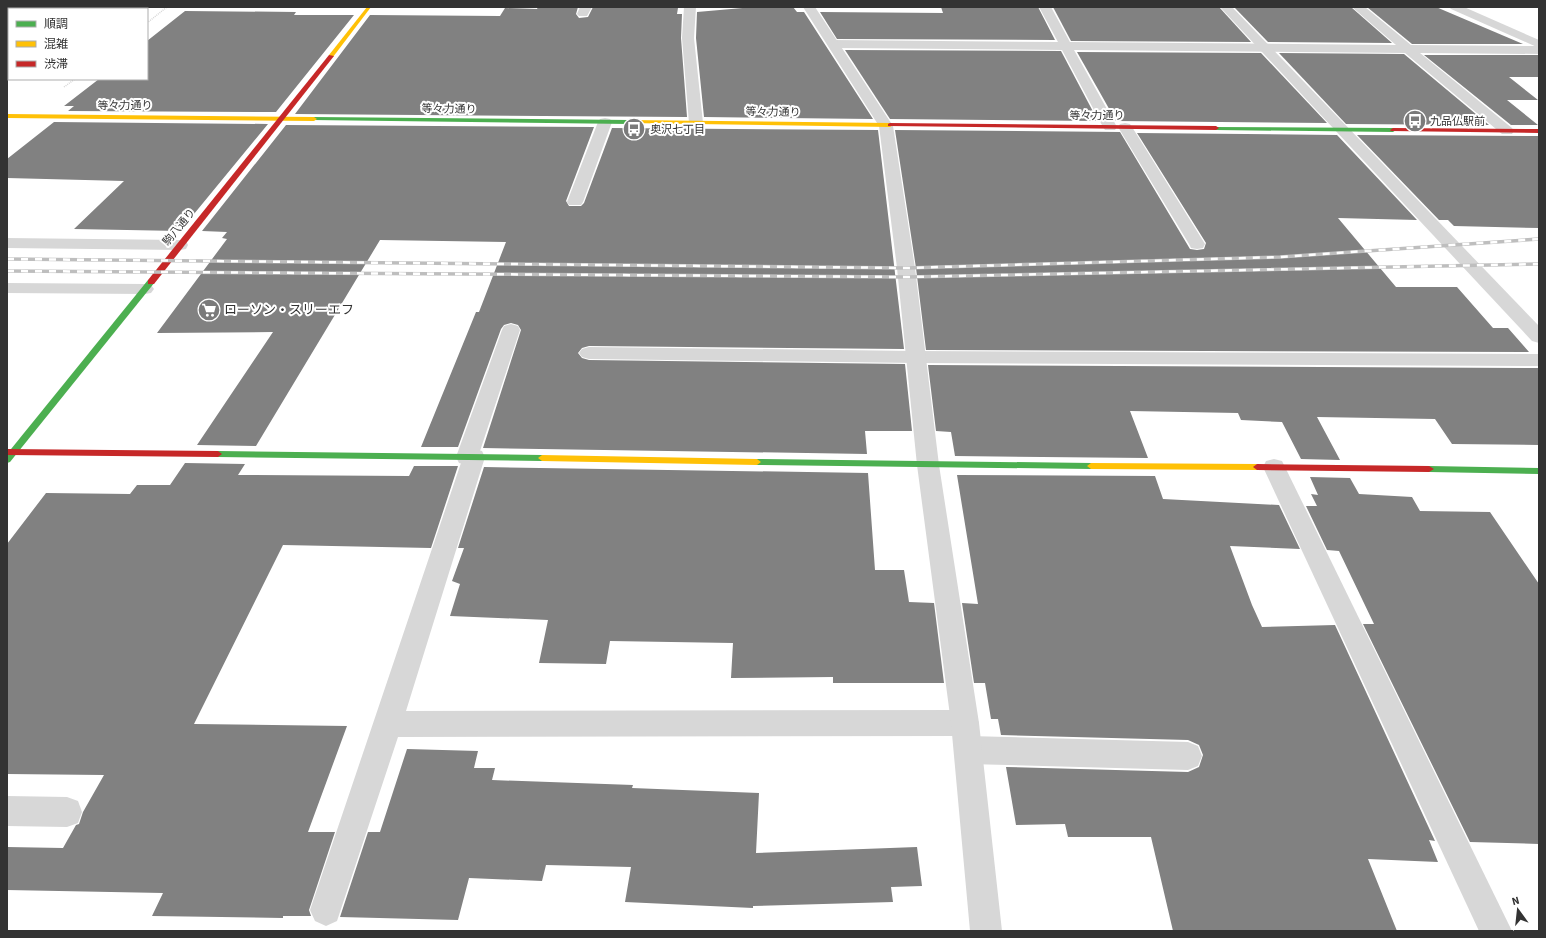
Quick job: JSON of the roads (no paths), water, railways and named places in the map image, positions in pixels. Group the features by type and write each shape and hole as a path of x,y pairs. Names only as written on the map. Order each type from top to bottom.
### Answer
{"street":[{"name":"駒八通り","path":"7,460 10,452 180,245 369,7"},
{"path":"690,7 688,38 696,124"},
{"path":"809,7 886,126 906,268 928,465 966,736 986,931"},
{"path":"1045,7 1066,46 1196,244"},
{"path":"1226,7 1267,48 1539,337"},
{"path":"1358,7 1507,130"},
{"path":"1455,7 1539,44"},
{"path":"833,44 1539,50"},
{"name":"等々力通り","path":"7,116 886,126 1341,128 1539,131"},
{"path":"575,202 605,122"},
{"path":"7,243 180,245"},
{"path":"7,288 144,289"},
{"path":"326,910 388,724 470,457 511,330"},
{"path":"589,353 915,357 1539,360"},
{"path":"10,452 470,457 928,465 1274,467 1539,471"},
{"path":"1274,467 1496,931"},
{"path":"388,724 966,736 1188,756"},
{"path":"7,811 66,812"}],"railway":[{"path":"7,259 906,268 1280,257 1539,239"},
{"path":"7,271 907,277 1539,264"}],"place":[{"name":"九品仏駅前","path":"1415,121"},
{"name":"奥沢七丁目","path":"634,129"},
{"name":"ローソン・スリーエフ","path":"209,310"}]}
